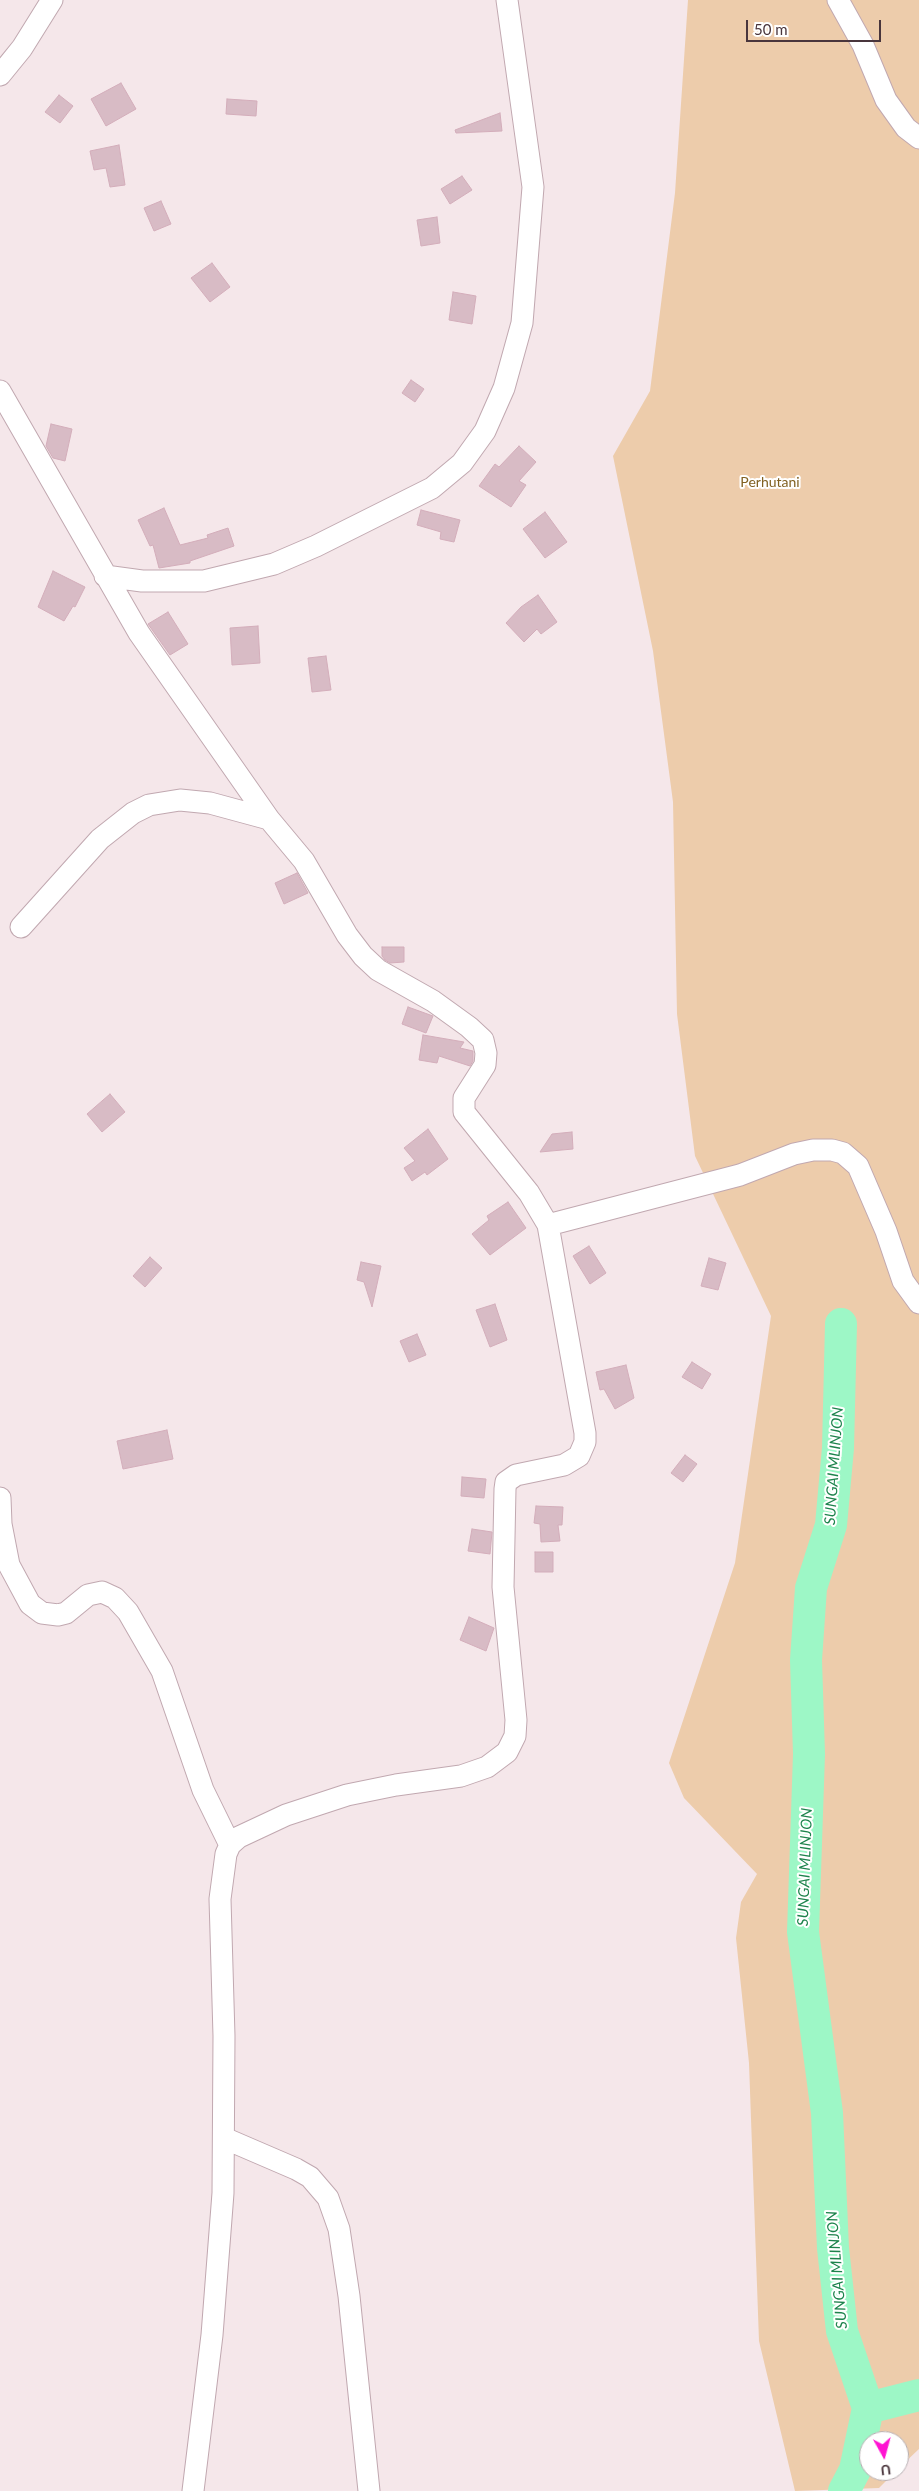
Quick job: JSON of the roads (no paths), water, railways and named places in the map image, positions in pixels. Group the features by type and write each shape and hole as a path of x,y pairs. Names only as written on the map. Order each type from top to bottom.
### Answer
{"street":[{"path":"0,74 22,48 52,0"},
{"path":"105,576 142,581 204,581 274,564 316,546 432,488 462,463 481,437 504,388 522,323 530,251 533,187 507,0"},
{"path":"838,0 863,45 886,100 906,128 919,138"},
{"path":"0,391 139,633 269,819 304,861 347,935 363,956 378,970 433,1000 483,1040 486,1053 485,1065 464,1098 464,1112 529,1193 548,1225 583,1418 585,1442 579,1456 570,1462 516,1475 506,1482 504,1489 503,1587 516,1720 513,1743 498,1760 487,1767 461,1776 396,1785 347,1795 256,1827 239,1837 230,1846 223,1862 220,1899 224,2138 223,2193 212,2336 193,2491"},
{"path":"21,927 100,839 133,813 149,805 180,800 210,803 269,819"},
{"path":"548,1225 740,1175 794,1154 813,1150 832,1150 843,1153 858,1166 886,1231 904,1281 919,1303"},
{"path":"0,1498 1,1524 8,1565 30,1604 42,1614 58,1615 66,1613 88,1594 102,1592 115,1598 128,1612 162,1670 203,1790 230,1846"},
{"path":"224,2138 296,2168 310,2177 328,2198 339,2229 349,2296 369,2491"}],"waterway":[{"name":"SUNGAI MLINJON","path":"841,1324 838,1448 831,1525 811,1588 806,1660 809,1754 803,1932 827,2113 833,2248 842,2331 868,2408"},
{"name":"SUNGAI MLINJON","path":"844,2491 855,2470 868,2408 919,2395"}],"park label":[{"name":"Perhutani","path":"770,482"}]}
